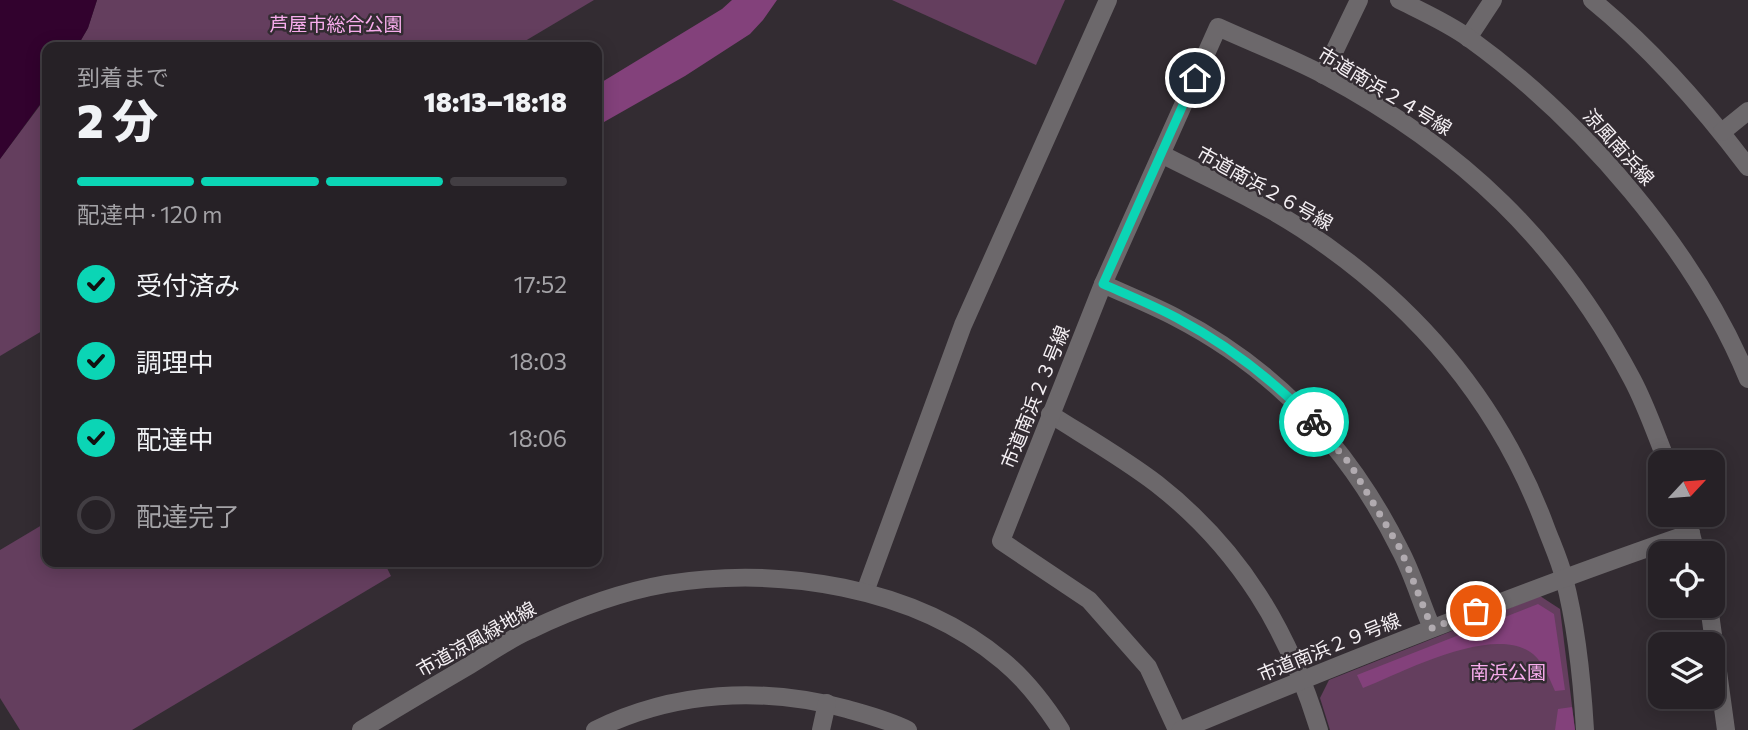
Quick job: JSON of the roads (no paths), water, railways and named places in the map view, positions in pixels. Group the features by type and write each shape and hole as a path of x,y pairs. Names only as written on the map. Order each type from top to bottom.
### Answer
{"street":[{"path":"866,592 963,325 1108,0"},
{"path":"1323,75 1359,0"},
{"name":"涼風南浜線","path":"1399,0 1468,38 1555,107 1638,200 1681,255 1718,314 1748,379"},
{"path":"1468,38 1493,0"},
{"path":"1592,0 1662,65 1722,132 1748,167"},
{"name":"市道南浜２４号線","path":"1218,27 1323,75 1394,116 1448,153 1519,218 1570,279 1632,380 1662,450"},
{"name":"市道南浜２３号線","path":"1179,730 1148,667 1089,600 1001,541 1103,284 1218,27"},
{"path":"1722,132 1748,110"},
{"name":"市道南浜２６号線","path":"1161,154 1300,227 1347,260 1391,296 1425,330 1466,380 1491,415 1537,504 1564,576 1578,658 1585,730"},
{"path":"1103,284 1177,318 1229,349 1274,383 1314,421 1350,464 1401,550 1432,628"},
{"path":"1050,414 1157,484 1225,549 1257,590 1281,631 1303,679 1319,730"},
{"path":"1689,527 1693,541"},
{"name":"市道南浜２９号線","path":"1179,730 1564,576 1691,533"},
{"name":"市道涼風緑地線","path":"361,730 380,725 528,630 621,596 664,585 706,579 787,581 866,592 922,612 975,640 1004,662 1032,691 1061,730"},
{"path":"1711,618 1726,730"},
{"path":"595,730 650,708 700,697 751,694 827,703 870,714 908,730"},
{"path":"821,730 827,703"}],"park label":[{"name":"芦屋市総合公園","path":"336,24"},
{"name":"南浜公園","path":"1508,672"}]}
